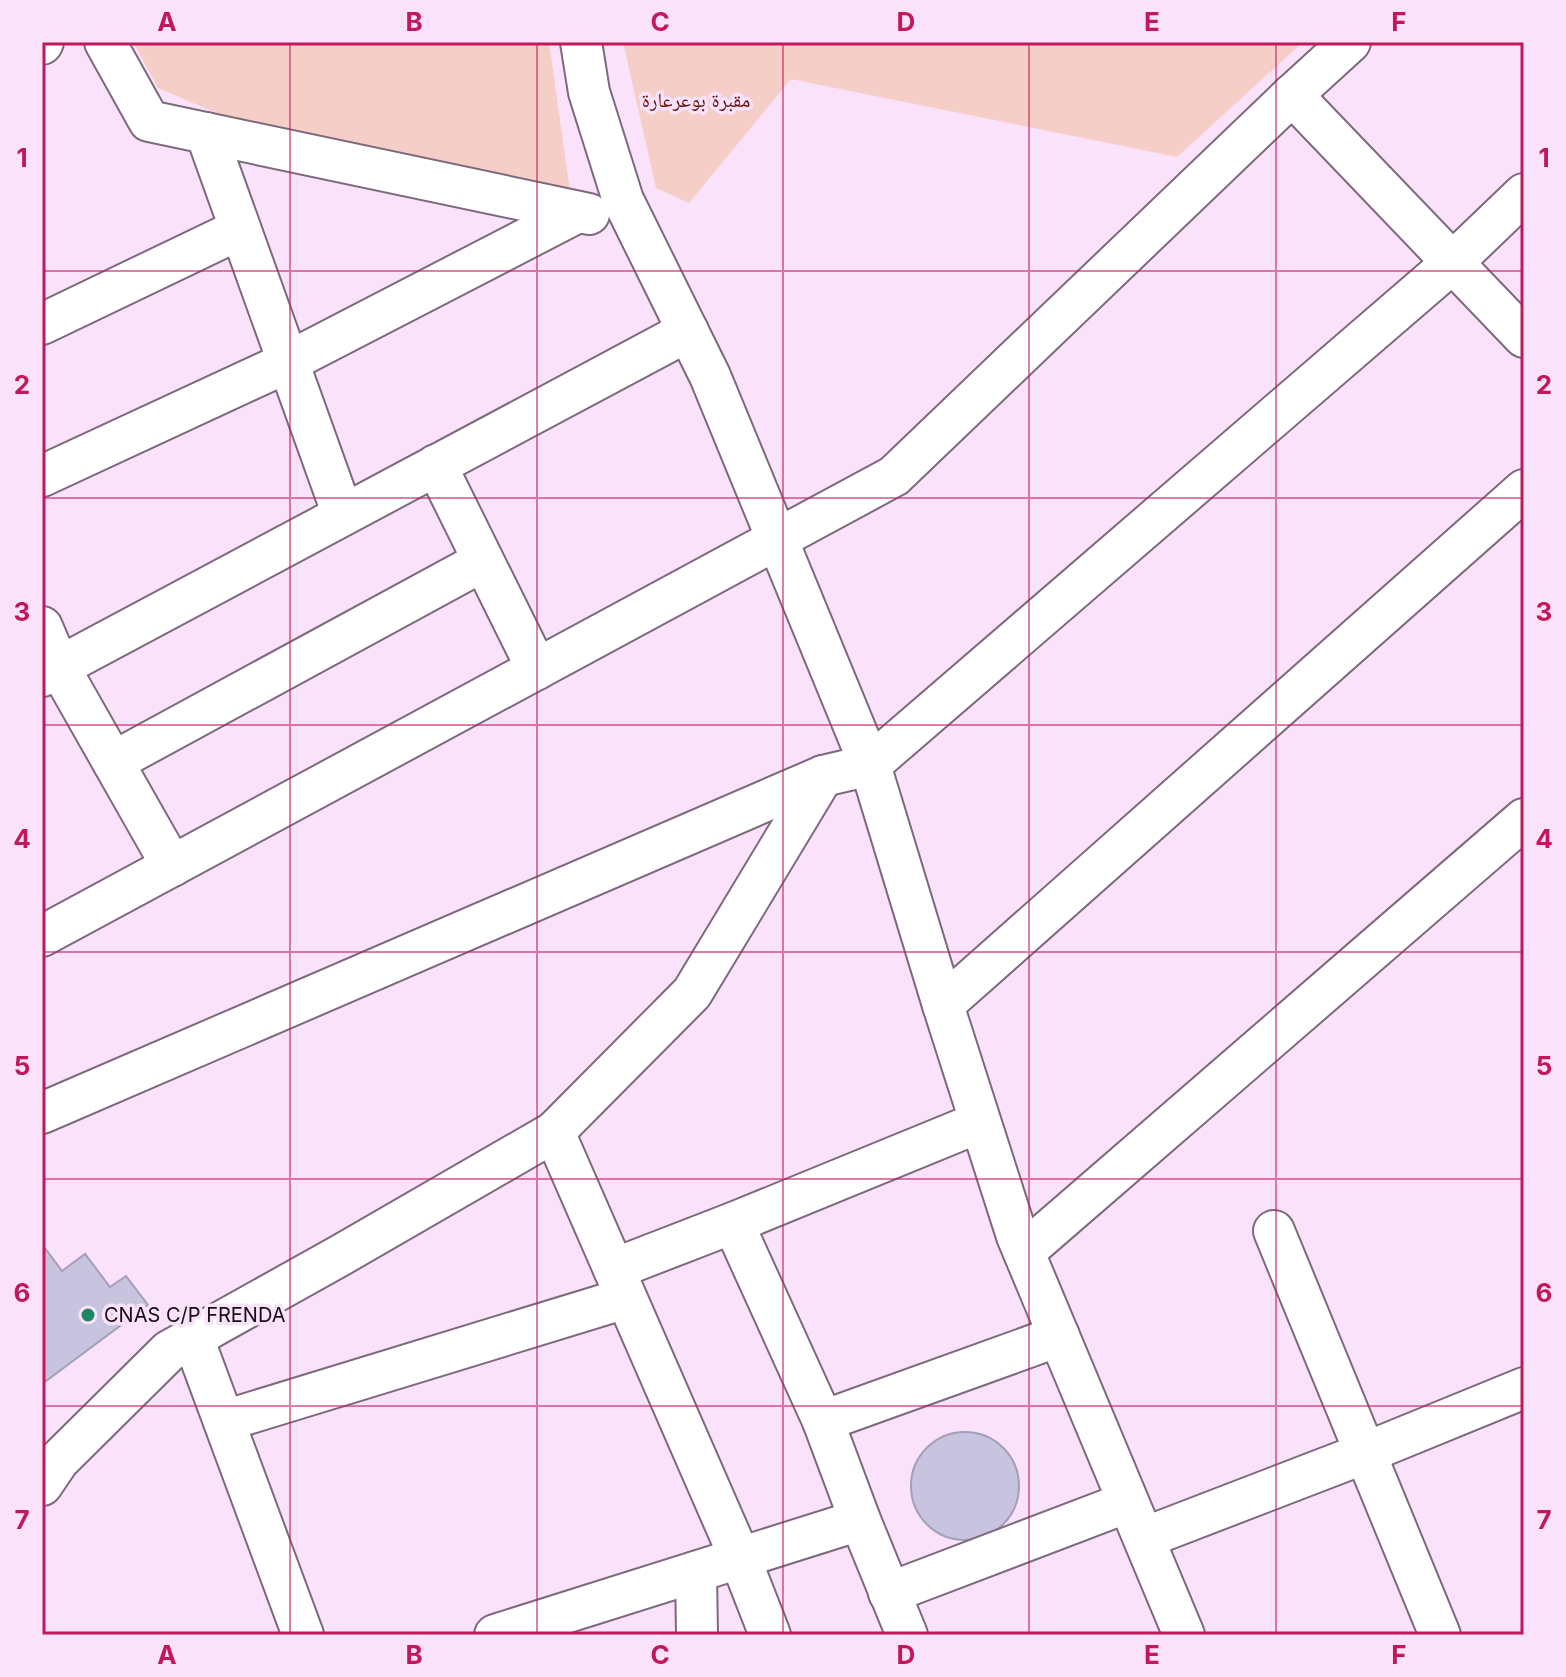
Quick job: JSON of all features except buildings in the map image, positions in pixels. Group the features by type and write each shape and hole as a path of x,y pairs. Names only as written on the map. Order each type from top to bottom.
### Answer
{"street":[{"path":"105,42 149,121 635,224"},
{"path":"581,42 589,92 623,200 710,376 870,765 1017,1236 1184,1635"},
{"path":"42,936 894,476 1350,42"},
{"path":"1292,95 1524,337"},
{"path":"206,133 343,515"},
{"path":"42,1113 823,776 870,765 1452,263 1524,194"},
{"path":"42,476 288,362 578,212"},
{"path":"42,324 240,229"},
{"path":"51,672 688,331"},
{"path":"436,465 537,669"},
{"path":"943,1005 1524,490"},
{"path":"113,762 483,561"},
{"path":"42,627 51,672 113,762 172,866"},
{"path":"42,1485 59,1460 169,1351 554,1132 692,993 823,776"},
{"path":"1024,1252 1524,819"},
{"path":"224,1421 620,1284 733,1223 980,1122"},
{"path":"554,1132 740,1558 770,1635"},
{"path":"733,1223 823,1421 907,1635"},
{"path":"1274,1231 1440,1635"},
{"path":"823,1421 1059,1336"},
{"path":"193,1338 303,1635"},
{"path":"1144,1538 1524,1388"},
{"path":"889,1593 1128,1502"},
{"path":"495,1635 573,1623 696,1572 860,1520"},
{"path":"696,1572 697,1635"}],"green space":[{"path":"133,42 549,42 570,191 244,125 158,88"},
{"name":"مقبرة بوعرعارة","path":"623,42 1303,42 1177,157 791,79 689,203 656,188"}],"place":[{"name":"CNAS C/P FRENDA","path":"88,1315"}]}
